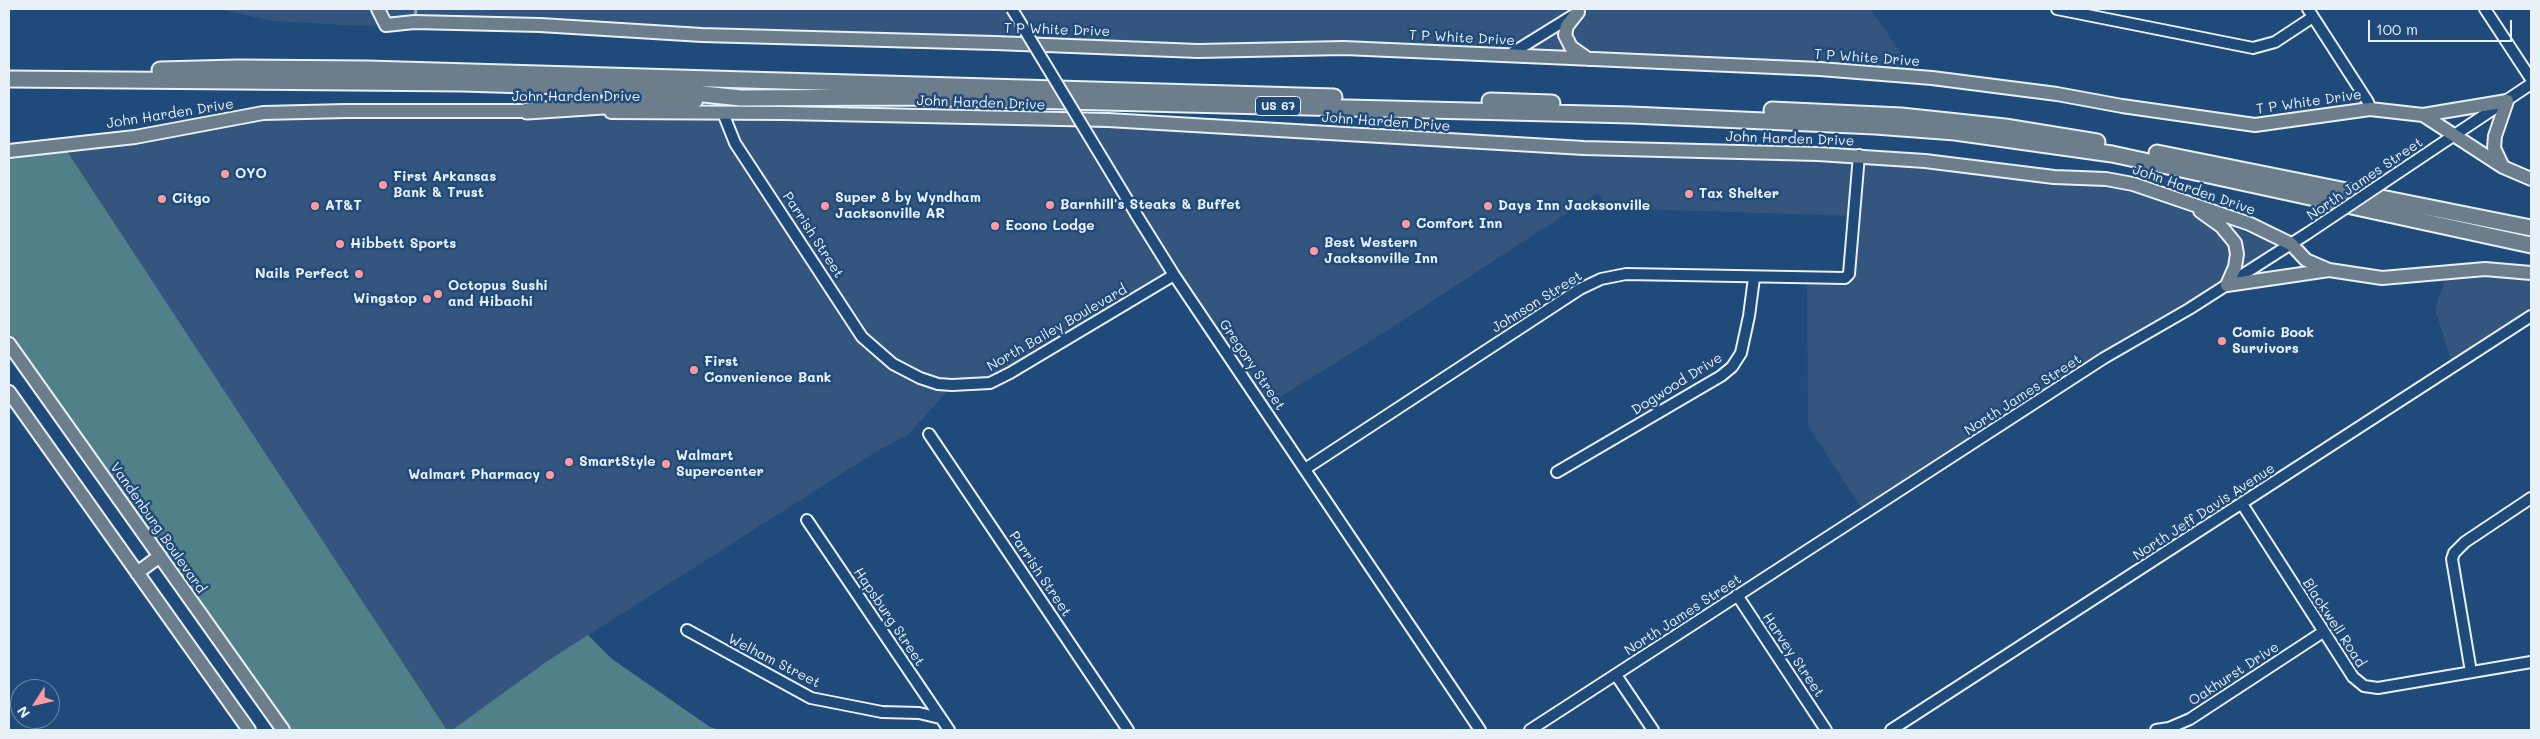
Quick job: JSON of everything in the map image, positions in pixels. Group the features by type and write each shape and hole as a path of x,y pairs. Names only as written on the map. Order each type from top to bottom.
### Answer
{"highway":[{"name":"US 67","path":"11,76 237,68 367,69 1537,102 1892,116 2072,137 2531,228"},
{"name":"US 67","path":"11,76 462,82 656,89 741,98 902,97 1631,115 1753,119 1945,131 2112,154 2531,245"},
{"path":"527,111 741,98"}],"main road":[{"name":"T P White Drive","path":"378,9 386,25 414,22 530,25 702,35 1198,51 1344,48 1820,69 1932,78 2057,94 2122,106 2255,125 2370,109 2423,115 2503,167 2531,179"},
{"path":"1581,10 1568,26 1565,35 1571,47 1588,59"},
{"path":"2423,115 2507,101"},
{"path":"2503,167 2496,154 2494,143 2496,128 2507,101"},
{"name":"John Harden Drive","path":"9,151 135,137 263,114 346,111 527,111 1108,120 1584,148 1859,155 2054,177 2106,179 2133,184 2250,224 2291,244 2306,260 2329,270 2382,278 2485,269 2531,273"},
{"path":"2191,205 2222,226 2236,243 2235,267 2227,285"},
{"path":"2227,285 2329,270"},
{"name":"Vandenburg Boulevard","path":"9,344 284,730"},
{"path":"9,392 249,730"},
{"path":"137,573 160,556"}],"street":[{"name":"Gregory Street","path":"1012,9 1174,275 1480,730"},
{"path":"2057,9 2084,11 2252,48 2276,42 2311,13 2368,102 2370,109"},
{"path":"2485,9 2531,79"},
{"path":"1509,55 1581,10"},
{"name":"North James Street","path":"1530,730 2104,358 2227,285 2291,244 2531,84"},
{"name":"Parrish Street","path":"723,113 735,143 862,337 893,364"},
{"name":"Johnson Street","path":"1305,469 1588,284 1626,274 1754,278 1845,278 1849,274 1859,155"},
{"name":"North Bailey Boulevard","path":"893,364 938,384 970,386 990,383 1174,275"},
{"name":"Dogwood Drive","path":"1557,472 1721,376 1732,367 1741,353 1749,316 1754,278"},
{"name":"North Jeff Davis Avenue","path":"1891,730 2531,316"},
{"name":"Parrish Street","path":"929,434 1128,730"},
{"path":"2471,672 2452,559 2454,553 2465,542 2531,498"},
{"name":"Blackwell Road","path":"2242,504 2358,682 2370,688 2531,662"},
{"name":"Hapsburg Street","path":"807,520 949,730"},
{"name":"Harvey Street","path":"1737,595 1826,730"},
{"name":"Welham Street","path":"687,630 811,698 882,712 919,713 940,718"},
{"name":"Oakhurst Drive","path":"2156,730 2169,728 2190,719 2324,632"},
{"path":"1616,675 1653,730"}],"shaded area":[{"path":"218,9 1871,9 1917,77 1234,50 345,25 273,21"},
{"path":"310,111 891,116 2006,170 2133,192 2194,214 2223,222 2247,233 2291,244 1865,513 1808,426 1807,279 1845,278 1854,216 1606,208 1598,193 1377,337 1264,407 1174,275 990,383 952,386 908,435 879,450 546,662 452,730 447,730 63,145"},
{"path":"2484,272 2531,275 2531,316 2453,366 2435,309 2446,277"}],"green space":[{"path":"63,145 447,730 283,730 9,344 9,151"},
{"path":"588,635 612,659 710,727 720,730 452,730 546,662"}],"waterway":[{"path":"415,19 416,9"}],"place":[{"name":"OYO","path":"225,174"},
{"name":"First Arkansas Bank & Trust","path":"383,185"},
{"name":"Tax Shelter","path":"1689,194"},
{"name":"Citgo","path":"162,199"},
{"name":"Barnhill's Steaks & Buffet","path":"1050,205"},
{"name":"AT&T","path":"315,206"},
{"name":"Super 8 by Wyndham Jacksonville AR","path":"825,206"},
{"name":"Days Inn Jacksonville","path":"1488,206"},
{"name":"Comfort Inn","path":"1406,224"},
{"name":"Econo Lodge","path":"995,226"},
{"name":"Hibbett Sports","path":"340,244"},
{"name":"Best Western Jacksonville Inn","path":"1314,251"},
{"name":"Nails Perfect","path":"359,274"},
{"name":"Octopus Sushi and Hibachi","path":"438,294"},
{"name":"Wingstop","path":"427,299"},
{"name":"Comic Book Survivors","path":"2222,341"},
{"name":"First Convenience Bank","path":"694,370"},
{"name":"SmartStyle","path":"569,462"},
{"name":"Walmart Supercenter","path":"666,464"},
{"name":"Walmart Pharmacy","path":"550,475"}]}
